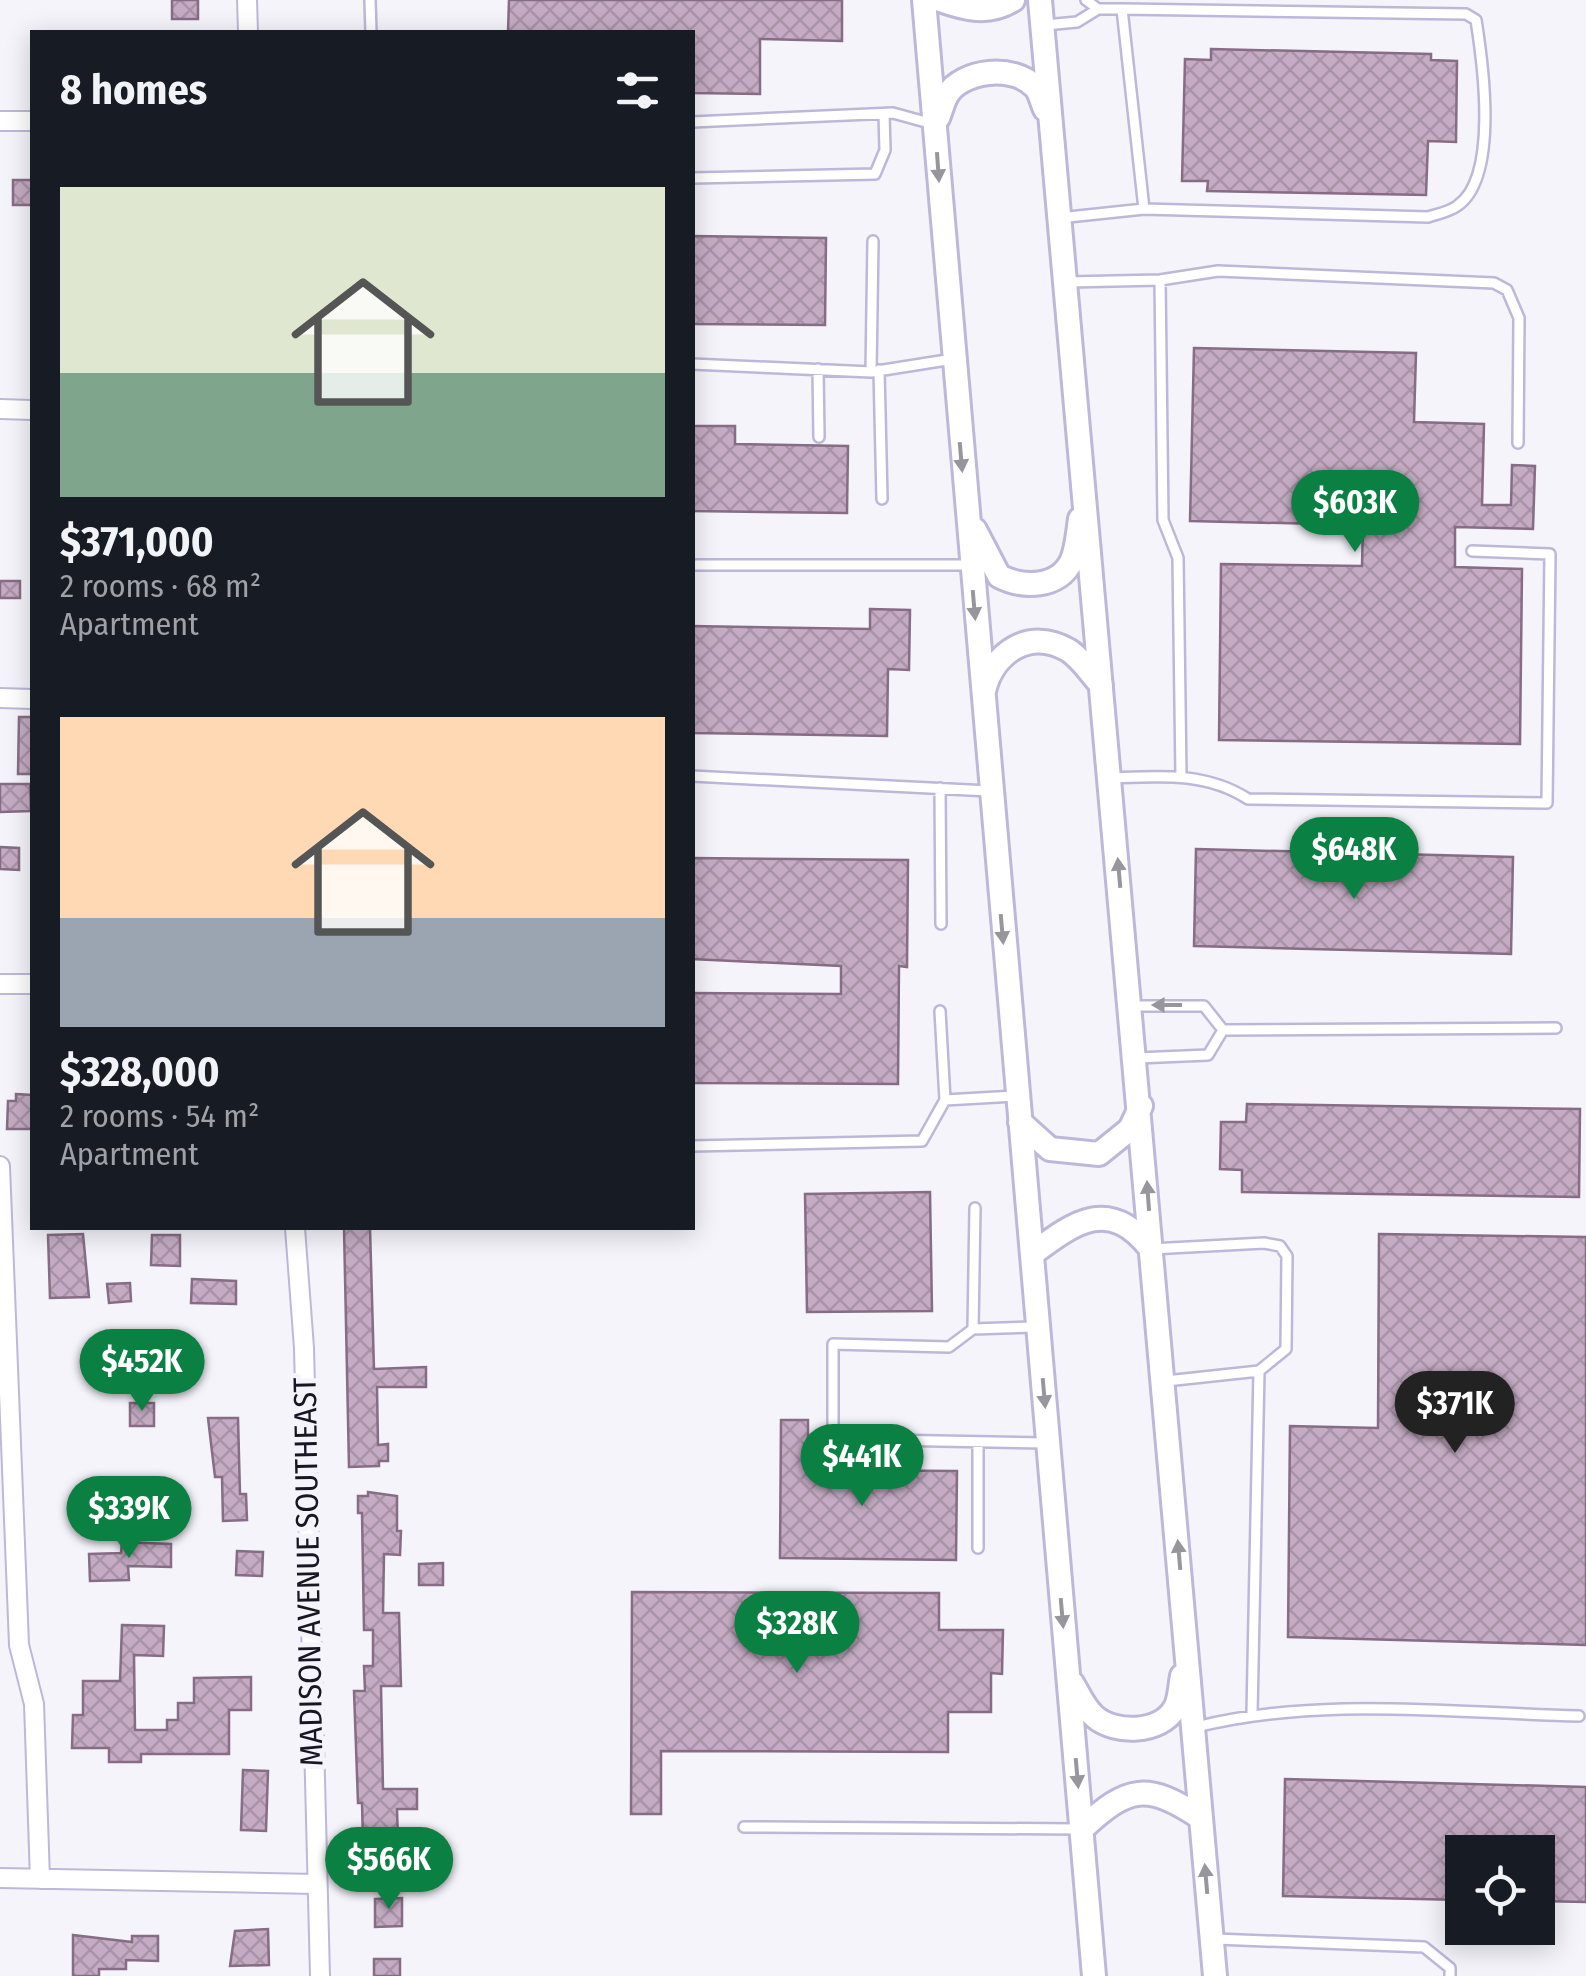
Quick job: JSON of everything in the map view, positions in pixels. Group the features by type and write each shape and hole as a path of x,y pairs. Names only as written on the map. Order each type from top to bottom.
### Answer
{"street":[{"path":"247,0 248,30"},
{"path":"924,0 989,791 1094,1976"},
{"path":"940,0 973,10 1000,8 1013,0"},
{"path":"1040,0 1216,1976"},
{"path":"935,125 948,92 969,78 992,72 1018,77 1035,87 1050,122"},
{"path":"0,120 30,121"},
{"path":"0,409 30,410"},
{"path":"966,508 986,560 999,576 1026,586 1062,572 1072,561 1085,495"},
{"path":"982,700 988,671 998,658 1028,643 1050,642 1072,652 1101,685"},
{"path":"0,698 30,699"},
{"path":"0,984 30,984"},
{"path":"1020,1122 1050,1149 1099,1154 1130,1129 1141,1105"},
{"path":"0,1166 4,1425 19,1645 35,1721 40,1878"},
{"path":"1032,1254 1060,1230 1090,1219 1122,1223 1136,1231 1151,1250"},
{"name":"MADISON AVENUE SOUTHEAST","path":"295,1230 304,1348 320,1976"},
{"path":"1068,1676 1086,1708 1108,1725 1150,1726 1176,1707 1187,1646"},
{"path":"1082,1829 1114,1800 1150,1792 1173,1799 1201,1818"},
{"path":"0,1878 316,1884"}],"lane":[{"path":"370,0 371,30"},
{"path":"1059,218 1144,209 1428,217 1459,206 1476,182 1484,158 1481,53 1476,20 1466,14 1098,8 1086,0"},
{"path":"1042,25 1077,22 1098,8"},
{"path":"1122,8 1144,209"},
{"path":"695,122 884,114 935,125"},
{"path":"695,178 876,174 885,150 884,114"},
{"path":"873,241 882,499"},
{"path":"1065,282 1160,280 1218,271 1494,283 1507,290 1519,318 1518,443"},
{"path":"1160,280 1163,520 1178,558 1181,776"},
{"path":"695,364 875,371 953,358"},
{"path":"818,369 819,437"},
{"path":"1110,778 1181,776 1226,785 1248,799 1547,803 1550,554 1472,552"},
{"path":"695,565 971,565"},
{"path":"695,776 989,791"},
{"path":"940,788 941,924"},
{"path":"1132,1006 1204,1006 1223,1030"},
{"path":"695,1146 922,1141 945,1100 940,1011"},
{"path":"1223,1030 1556,1028"},
{"path":"1137,1058 1208,1055 1223,1030"},
{"path":"945,1100 1018,1096"},
{"path":"973,1329 975,1208"},
{"path":"1151,1250 1264,1242 1280,1246 1287,1256 1286,1349 1259,1371 1163,1381"},
{"path":"1038,1327 973,1329 949,1347 834,1344 834,1439 1048,1444"},
{"path":"1252,1713 1259,1371"},
{"path":"978,1442 978,1548"},
{"path":"1194,1728 1252,1713 1300,1710 1580,1716"},
{"path":"744,1827 1082,1829"},
{"path":"1212,1939 1424,1946 1450,1968 1450,1976"}],"building":[{"path":"172,0 198,0 198,19 172,19"},
{"path":"509,0 842,0 842,41 760,39 760,94 695,93 695,30 508,30"},
{"path":"1211,49 1431,54 1431,60 1457,61 1456,142 1428,141 1426,195 1207,191 1208,181 1182,181 1185,59 1211,60"},
{"path":"13,180 30,180 30,205 13,205"},
{"path":"695,236 826,238 825,325 695,324"},
{"path":"1194,348 1416,353 1414,422 1484,424 1482,505 1511,505 1512,465 1535,466 1533,529 1455,527 1455,567 1522,569 1520,744 1219,740 1221,564 1362,566 1363,525 1190,521"},
{"path":"695,426 735,426 735,444 848,446 847,513 695,511"},
{"path":"0,581 20,581 20,598 0,598"},
{"path":"870,609 910,610 909,670 888,669 887,736 695,733 695,626 870,629"},
{"path":"19,717 30,717 30,774 18,774"},
{"path":"0,784 30,784 30,811 0,812"},
{"path":"0,847 19,848 19,870 0,869"},
{"path":"1196,849 1513,857 1511,954 1194,946"},
{"path":"695,858 908,860 907,967 899,966 898,1084 695,1083 695,993 841,994 841,966 695,959"},
{"path":"16,1094 30,1095 30,1129 7,1129 8,1101 16,1101"},
{"path":"1247,1104 1580,1109 1579,1197 1242,1192 1242,1170 1220,1169 1221,1122 1246,1122"},
{"path":"930,1192 932,1311 807,1312 805,1194"},
{"path":"344,1230 370,1230 374,1369 426,1367 426,1387 377,1387 378,1445 388,1444 388,1461 379,1461 379,1466 349,1467"},
{"path":"83,1234 89,1297 50,1298 48,1235"},
{"path":"1379,1234 1586,1237 1586,1645 1288,1637 1290,1426 1378,1428"},
{"path":"152,1235 180,1235 180,1266 151,1265"},
{"path":"192,1279 236,1281 236,1304 191,1303"},
{"path":"130,1283 131,1301 109,1303 107,1284"},
{"path":"158,1362 184,1362 184,1379 158,1376"},
{"path":"130,1403 154,1403 154,1426 130,1426"},
{"path":"208,1418 238,1418 240,1494 246,1494 247,1520 223,1521 222,1477 215,1477"},
{"path":"781,1420 808,1420 808,1445 816,1445 816,1470 957,1471 956,1560 780,1558"},
{"path":"368,1492 397,1496 397,1531 401,1531 400,1555 384,1554 383,1613 399,1613 401,1686 381,1686 383,1789 417,1789 417,1809 397,1809 398,1842 363,1843 362,1803 358,1803 354,1691 365,1691 364,1666 373,1666 373,1630 364,1630 362,1513 358,1513 358,1496 368,1496"},
{"path":"91,1499 133,1499 133,1524 90,1524"},
{"path":"122,1542 171,1544 171,1567 128,1566 129,1580 90,1581 89,1554 121,1553"},
{"path":"237,1551 263,1552 262,1576 236,1575"},
{"path":"443,1563 443,1585 419,1585 419,1564"},
{"path":"632,1592 939,1593 939,1630 1003,1630 1002,1674 991,1673 991,1712 948,1712 948,1752 661,1751 661,1814 631,1814"},
{"path":"122,1625 164,1626 163,1656 134,1655 135,1730 167,1730 167,1720 178,1720 178,1703 194,1703 194,1678 251,1677 251,1710 229,1710 229,1754 141,1754 141,1762 109,1762 109,1748 72,1748 73,1715 83,1715 83,1681 120,1681"},
{"path":"243,1770 268,1771 266,1831 241,1830"},
{"path":"1285,1779 1586,1787 1586,1902 1555,1901 1555,1835 1445,1835 1445,1900 1283,1896"},
{"path":"402,1898 402,1926 375,1927 375,1899"},
{"path":"268,1929 269,1965 230,1966 235,1931"},
{"path":"73,1935 132,1942 132,1936 158,1936 158,1961 126,1960 126,1969 99,1969 99,1976 73,1976"},
{"path":"374,1959 400,1959 400,1976 374,1976"}]}
